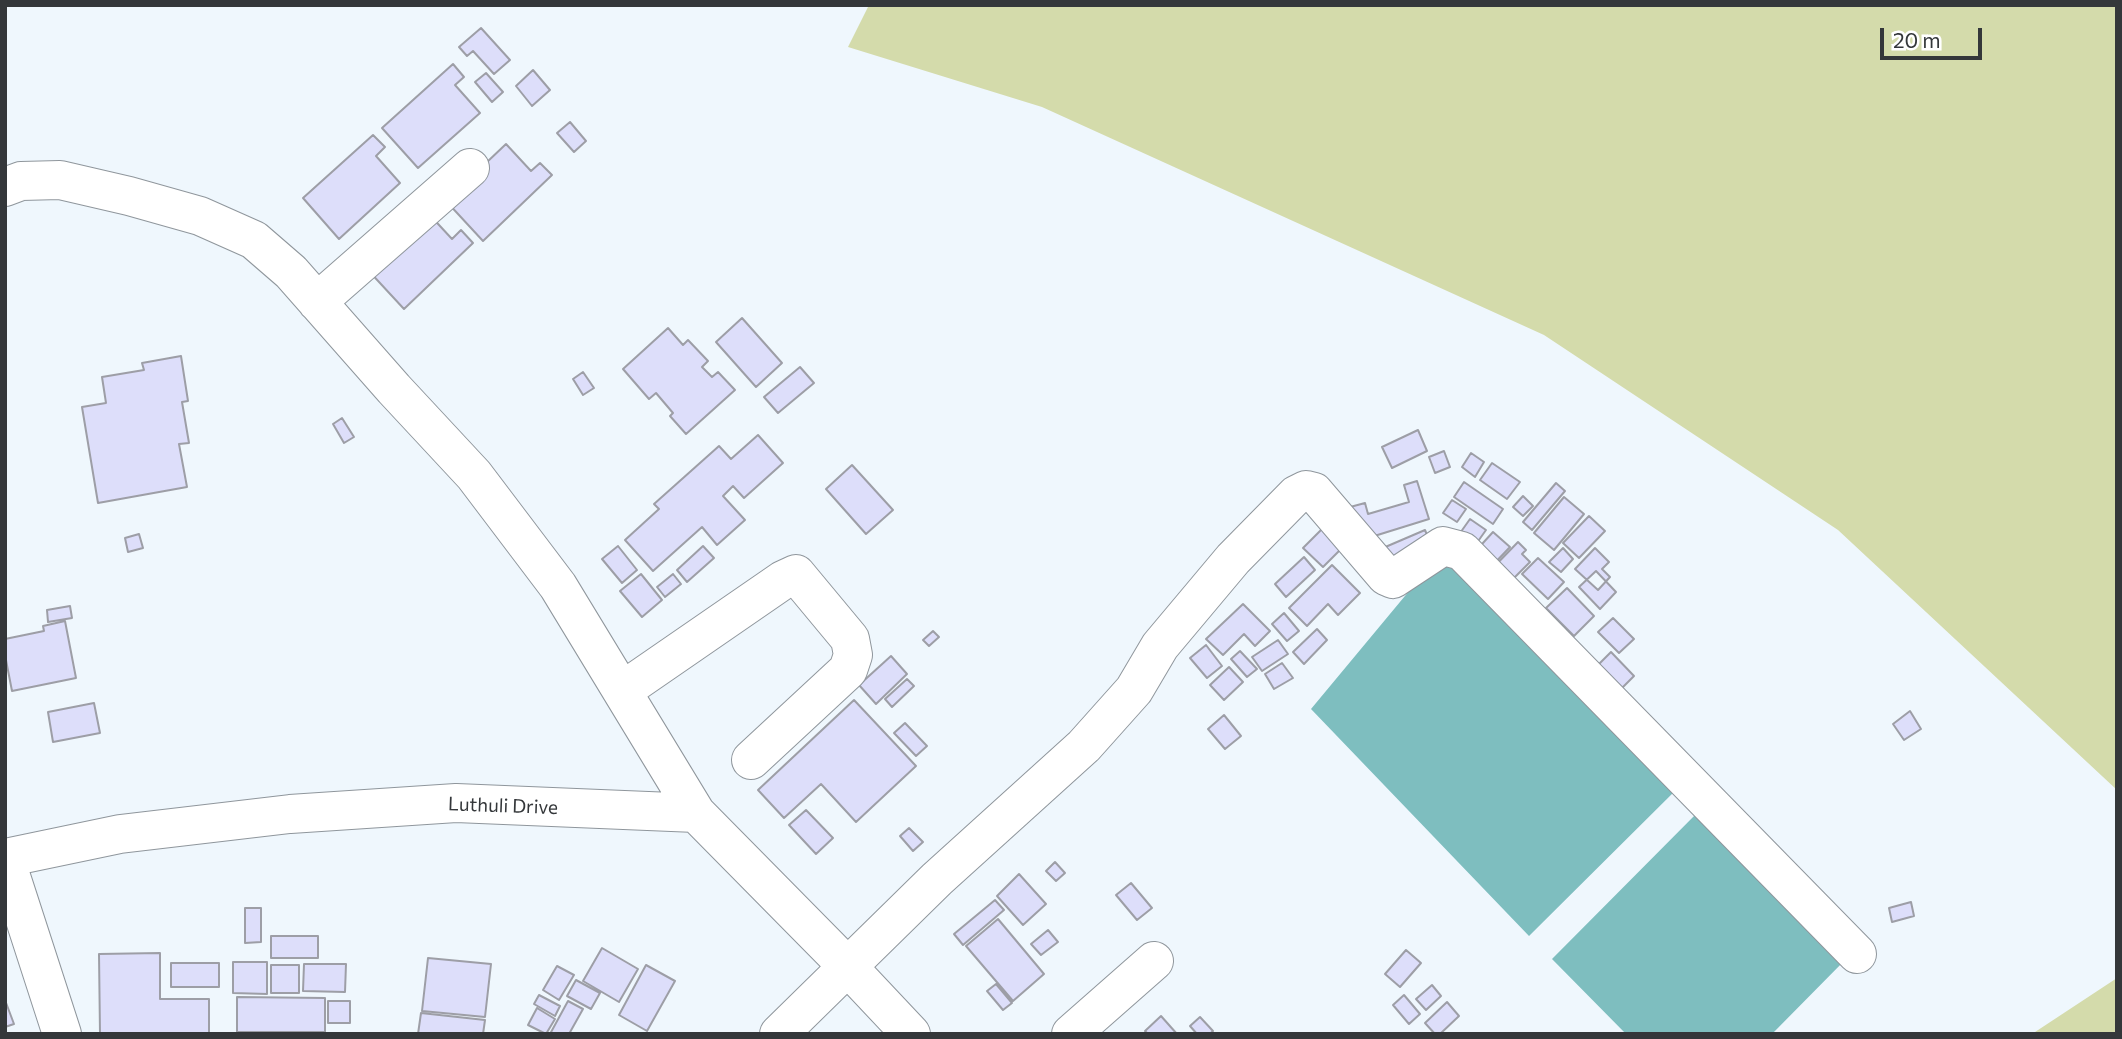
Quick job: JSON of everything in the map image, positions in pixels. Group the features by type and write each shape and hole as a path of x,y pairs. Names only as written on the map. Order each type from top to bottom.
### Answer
{"street":[{"path":"317,302 470,168"},
{"path":"5,187 21,181 60,180 200,216 254,240 291,272 474,475 558,586 696,813 848,966 911,1034"},
{"path":"779,1034 937,879 1084,746 1134,690 1160,646 1233,559 1296,495 1306,490 1314,492 1386,576 1393,579 1443,546 1462,551 1857,954"},
{"path":"622,691 783,580 796,574 850,639 853,655 848,670 751,760"},
{"name":"Luthuli Drive","path":"5,858 120,834 289,814 456,803 696,813"},
{"path":"5,858 62,1034"},
{"path":"1071,1034 1154,961"}],"green space":[{"path":"869,5 2117,5 2117,790 1838,530 1544,335 1042,107 848,47"},
{"path":"2117,978 2117,1034 2032,1034"}],"water":[{"path":"1444,549 1681,785 1529,936 1311,709"},
{"path":"1701,809 1848,957 1772,1034 1626,1034 1552,959"}],"building":[{"path":"481,28 510,60 494,74 473,51 467,56 459,47"},
{"path":"453,64 464,77 455,85 480,113 418,168 382,128"},
{"path":"533,70 550,90 532,106 516,86"},
{"path":"486,73 503,92 492,102 475,82"},
{"path":"570,122 586,141 574,152 557,133"},
{"path":"373,135 385,147 376,156 400,183 339,239 303,198"},
{"path":"506,144 531,171 540,163 552,175 483,241 446,201"},
{"path":"427,212 452,239 461,230 473,243 404,309 367,269"},
{"path":"742,318 782,363 756,387 716,342"},
{"path":"668,328 683,345 688,340 708,361 702,367 712,377 718,372 735,390 686,434 670,416 673,413 656,393 649,399 623,369"},
{"path":"181,356 188,401 182,402 189,443 179,444 187,487 98,503 82,407 106,403 102,377 144,370 142,363"},
{"path":"800,367 814,383 778,413 764,397"},
{"path":"583,372 594,388 583,395 573,379"},
{"path":"342,418 354,437 344,443 333,424"},
{"path":"1418,430 1427,451 1392,468 1382,447"},
{"path":"758,435 783,463 744,498 733,486 723,496 745,520 717,545 702,527 653,571 625,540 659,509 654,504 719,446 731,459"},
{"path":"1444,451 1450,467 1435,473 1429,457"},
{"path":"1471,453 1484,462 1475,477 1462,467"},
{"path":"1492,463 1520,482 1507,499 1480,480"},
{"path":"852,465 893,510 866,534 826,489"},
{"path":"1417,481 1429,519 1355,542 1339,510 1365,503 1368,514 1409,502 1404,485"},
{"path":"1464,482 1503,509 1493,524 1454,497"},
{"path":"1556,483 1565,491 1532,530 1523,522"},
{"path":"1523,496 1533,506 1523,516 1513,507"},
{"path":"1564,497 1584,514 1554,550 1534,533"},
{"path":"1452,500 1466,509 1457,522 1443,513"},
{"path":"1589,516 1605,531 1579,558 1563,543"},
{"path":"1470,519 1486,530 1469,554 1453,543"},
{"path":"1325,526 1344,546 1323,567 1303,548"},
{"path":"1425,530 1434,552 1385,573 1376,551"},
{"path":"1493,532 1510,547 1488,570 1472,555"},
{"path":"139,534 143,548 128,552 125,538"},
{"path":"1518,542 1526,550 1522,554 1530,562 1502,590 1486,575"},
{"path":"618,546 637,570 622,583 602,559"},
{"path":"703,546 714,558 687,582 677,570"},
{"path":"1563,548 1573,559 1561,572 1549,562"},
{"path":"1595,548 1609,562 1602,569 1610,577 1598,590 1575,569"},
{"path":"1304,557 1315,570 1286,597 1275,584"},
{"path":"1538,558 1564,582 1548,599 1522,574"},
{"path":"1332,565 1360,593 1338,615 1328,604 1307,626 1289,608"},
{"path":"1596,571 1616,592 1600,609 1579,587"},
{"path":"641,574 662,600 642,617 620,591"},
{"path":"673,574 681,584 665,597 657,587"},
{"path":"1567,588 1594,616 1574,636 1546,608"},
{"path":"1243,604 1270,631 1255,646 1244,634 1223,655 1206,639"},
{"path":"70,606 72,618 48,622 47,610"},
{"path":"1284,613 1299,631 1287,641 1272,624"},
{"path":"1613,618 1634,639 1619,653 1598,632"},
{"path":"65,621 76,678 12,691 5,655 5,639 44,631 43,626"},
{"path":"1317,629 1327,640 1304,664 1293,652"},
{"path":"933,631 939,637 929,646 923,640"},
{"path":"1278,640 1288,654 1262,671 1252,657"},
{"path":"1206,645 1222,666 1207,678 1190,658"},
{"path":"1240,651 1257,669 1247,677 1231,659"},
{"path":"1611,652 1634,676 1618,692 1595,668"},
{"path":"891,656 907,674 876,704 859,685"},
{"path":"1282,663 1293,678 1274,689 1265,674"},
{"path":"1229,667 1243,682 1224,700 1210,685"},
{"path":"907,679 914,686 892,707 885,699"},
{"path":"854,700 916,766 856,822 821,784 784,818 758,790"},
{"path":"94,703 100,733 53,742 48,712"},
{"path":"1910,711 1921,729 1904,740 1893,724"},
{"path":"1224,715 1241,736 1225,749 1208,729"},
{"path":"905,723 927,746 916,756 894,733"},
{"path":"806,810 833,838 816,854 789,825"},
{"path":"909,828 923,842 913,851 900,836"},
{"path":"1055,862 1065,873 1056,881 1046,871"},
{"path":"1019,874 1046,904 1023,925 997,896"},
{"path":"1131,883 1152,908 1137,920 1116,895"},
{"path":"995,900 1004,910 963,945 954,934"},
{"path":"1911,902 1914,916 1892,922 1889,908"},
{"path":"245,908 261,908 261,942 245,943"},
{"path":"998,919 1044,974 1013,1001 966,946"},
{"path":"1048,930 1058,942 1041,955 1031,944"},
{"path":"271,936 318,936 318,958 271,958"},
{"path":"602,948 638,969 619,1002 583,981"},
{"path":"1406,950 1421,963 1400,987 1385,974"},
{"path":"160,953 160,999 209,999 209,1034 100,1034 99,954"},
{"path":"428,958 491,964 485,1017 422,1011"},
{"path":"233,962 267,962 267,994 233,993"},
{"path":"171,963 219,963 219,987 171,987"},
{"path":"304,964 346,964 345,992 303,991"},
{"path":"271,965 299,965 299,993 271,993"},
{"path":"646,965 675,981 647,1031 619,1015"},
{"path":"557,966 574,975 559,1000 543,990"},
{"path":"576,980 600,993 591,1009 567,996"},
{"path":"996,984 1012,1003 1003,1010 987,991"},
{"path":"1432,985 1441,996 1426,1010 1416,999"},
{"path":"539,995 560,1006 555,1016 534,1004"},
{"path":"1404,995 1420,1014 1409,1024 1393,1005"},
{"path":"237,997 325,998 325,1032 237,1032"},
{"path":"5,1000 14,1024 5,1027"},
{"path":"328,1001 350,1001 350,1023 328,1023"},
{"path":"568,1001 583,1009 569,1034 550,1034"},
{"path":"1447,1002 1459,1016 1440,1034 1435,1034 1425,1023"},
{"path":"537,1008 555,1019 546,1034 528,1025"},
{"path":"421,1013 485,1020 483,1034 418,1034"},
{"path":"1161,1016 1177,1034 1148,1034 1145,1031"},
{"path":"1200,1017 1213,1031 1210,1034 1197,1034 1190,1026"}]}
